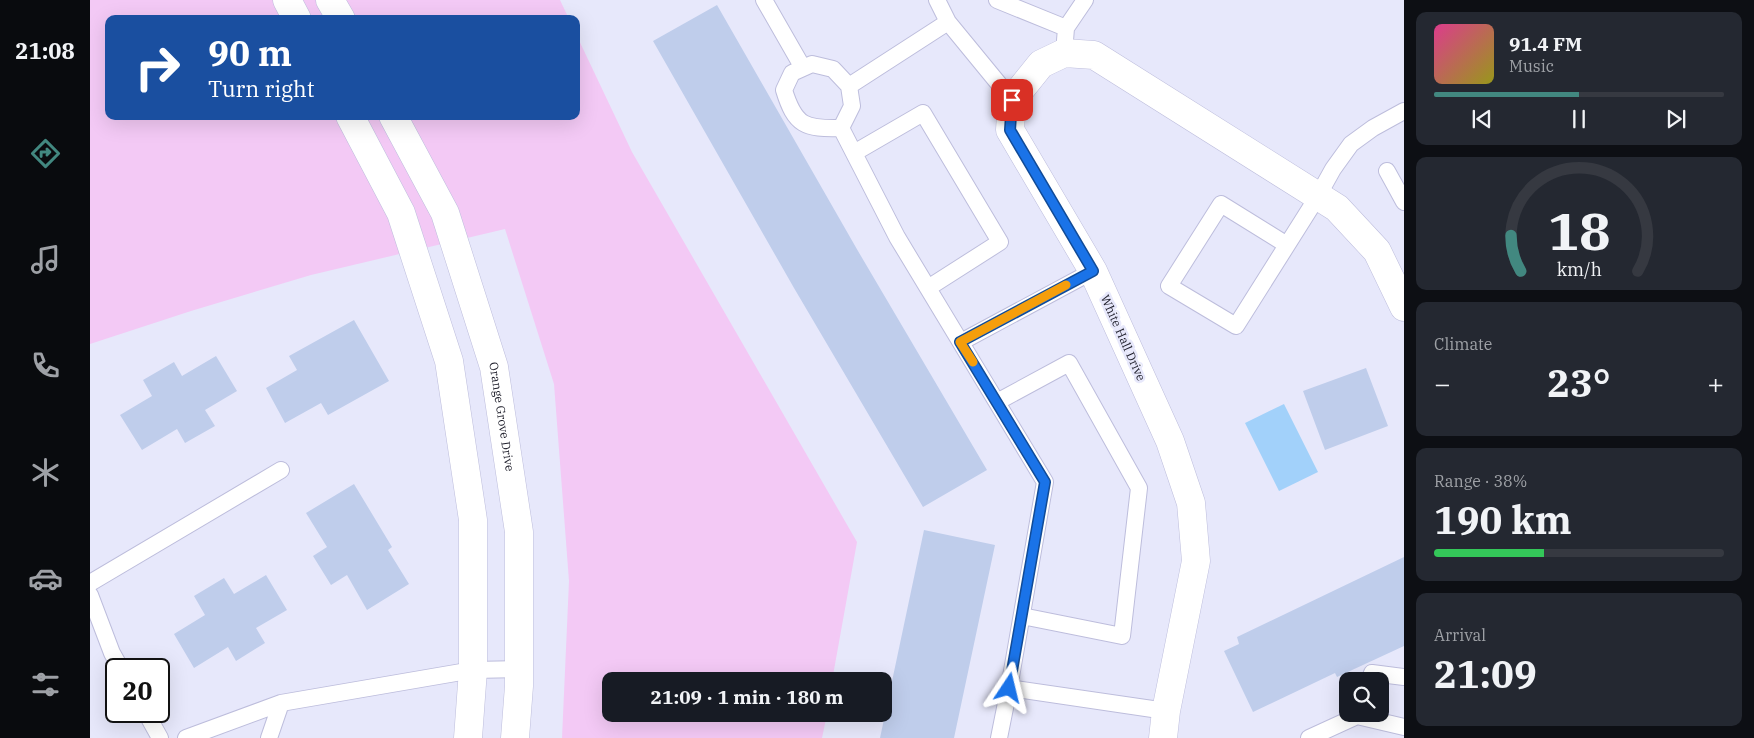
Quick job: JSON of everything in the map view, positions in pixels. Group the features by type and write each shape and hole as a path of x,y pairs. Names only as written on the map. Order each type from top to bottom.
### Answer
{"street":[{"path":"287,0 295,15"},
{"path":"330,0 339,15"},
{"path":"1012,100 1041,64 1065,41 1094,55 1337,208 1377,251 1404,307"},
{"name":"White Hall Drive","path":"1012,100 1010,130 1093,271 1170,441 1191,503 1196,561 1166,711 1163,738"},
{"path":"352,120 401,213 449,361 472,520 473,670 468,738"},
{"name":"Orange Grove Drive","path":"395,120 445,213 494,367 519,532 519,669 515,738"}],"lane":[{"path":"764,0 803,68"},
{"path":"937,0 948,22 1012,100"},
{"path":"997,0 1065,41 1085,0"},
{"path":"849,86 948,22"},
{"path":"812,64 833,69 849,86 852,106 841,128 819,128 802,124 790,108 784,90 792,73 812,64"},
{"path":"1286,245 1222,204 1169,286 1236,326 1333,169 1351,144 1373,128 1404,111"},
{"path":"854,153 924,113 1000,242 928,288"},
{"path":"841,128 897,237 1045,482 999,738"},
{"path":"1387,171 1404,202"},
{"path":"960,342 1093,271"},
{"path":"997,402 1069,362 1139,488 1122,636 1022,616"},
{"path":"90,583 281,470"},
{"path":"90,595 115,658"},
{"path":"186,738 281,703 473,670 519,669"},
{"path":"1389,675 1404,677"},
{"path":"1009,688 1166,711"},
{"path":"269,738 281,703"},
{"path":"1309,738 1342,722"},
{"path":"1384,722 1404,727"},
{"path":"152,723 160,738"}],"shaded area":[{"path":"90,0 560,0 567,15 105,15 105,120 580,120 580,42 632,152 857,542 834,672 602,672 602,722 825,722 822,738 562,738 569,581 554,384 505,229 311,275 90,344"}],"water":[{"path":"1284,404 1318,472 1279,491 1245,423"}],"building":[{"path":"717,5 858,251 987,470 923,507 794,288 653,41"},
{"path":"354,320 389,381 328,415 321,403 285,423 266,388 297,370 289,356"},
{"path":"216,356 237,391 205,410 215,426 185,443 177,429 142,450 120,415 152,396 143,380 174,362 182,376"},
{"path":"1366,368 1388,426 1325,450 1303,391"},
{"path":"354,484 392,547 388,550 409,584 367,610 347,575 331,585 313,556 327,547 306,513"},
{"path":"924,530 995,545 954,738 880,738 883,722 892,722 892,681"},
{"path":"1404,557 1404,646 1348,672 1339,672 1339,676 1337,677 1335,673 1253,712 1224,651 1239,644 1237,637"},
{"path":"266,575 287,610 256,628 265,643 236,661 228,647 194,668 174,634 205,615 194,596 224,578 234,594"}],"slow traffic":[{"path":"973,362 960,342 1066,285"}],"route":[{"path":"1009,688 1045,482 960,342 1093,271 1010,130 1012,100"}]}
